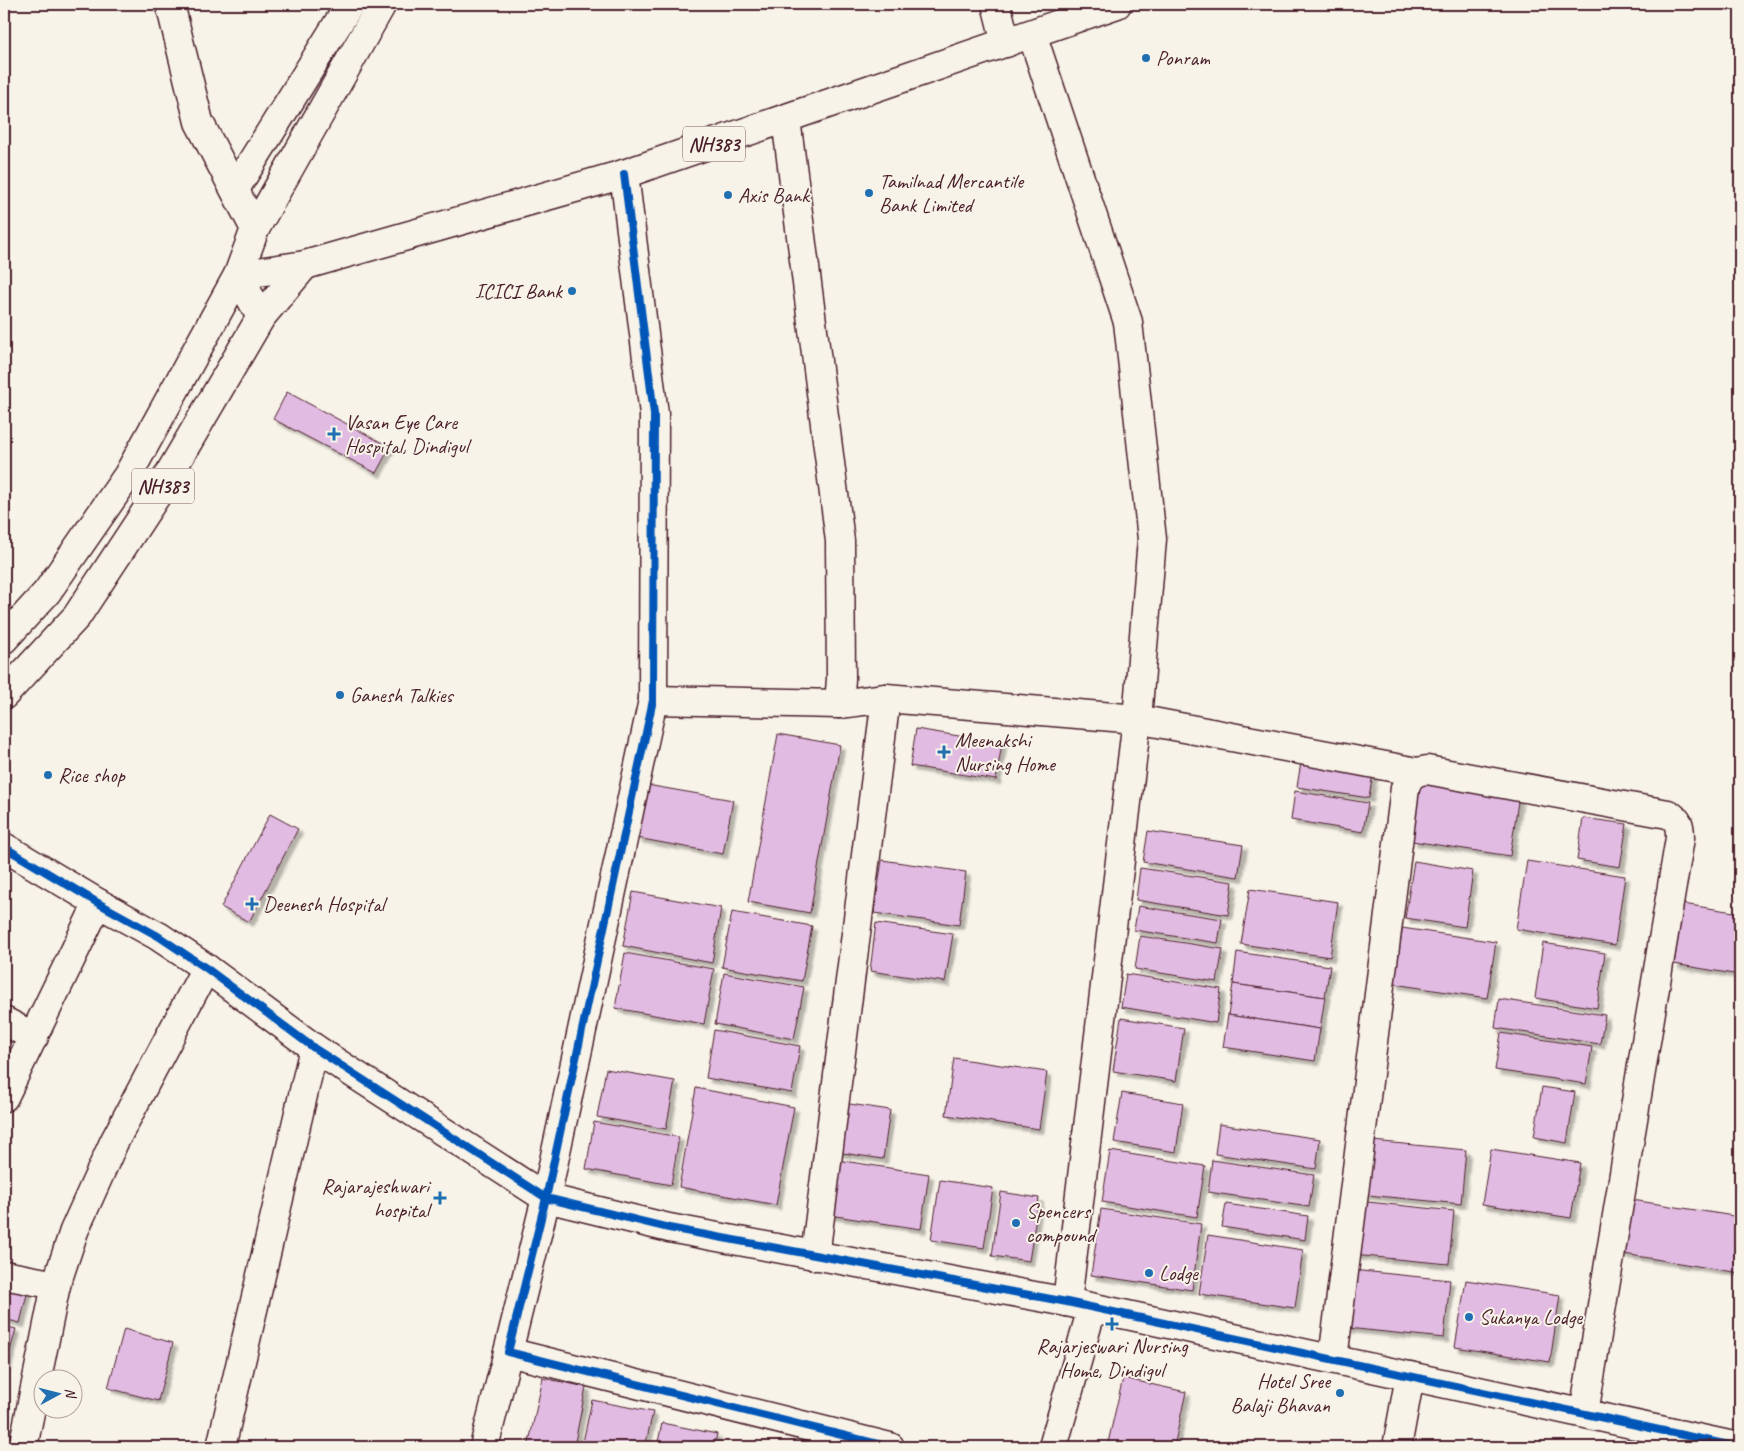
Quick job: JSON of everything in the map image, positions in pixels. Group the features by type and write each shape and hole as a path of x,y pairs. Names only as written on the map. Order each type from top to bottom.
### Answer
{"main road":[{"path":"170,4 199,122 255,229"},
{"path":"235,189 350,4"},
{"path":"261,317 238,274 255,229 382,4"},
{"path":"996,4 1006,43"},
{"name":"NH383","path":"4,639 47,592 128,475 238,274 305,265 624,174 1116,4"},
{"path":"1032,34 1128,322 1152,539 1137,719 1079,1305 1053,1447"},
{"path":"786,119 840,541 841,679 839,704"},
{"path":"484,1447 546,1198 653,700 654,414 624,174"},
{"name":"NH383","path":"4,695 77,616 158,493 261,317 305,265"},
{"path":"815,1256 886,698"},
{"path":"653,700 839,704 886,698 1137,719 1417,772"},
{"path":"1333,1359 1405,788 1408,777 1417,772 1427,770 1668,814 1677,819 1680,826 1678,848 1584,1413"},
{"path":"4,847 158,936 206,968 314,1048 546,1198 669,1228 1079,1305 1738,1447"},
{"path":"4,1097 98,903"},
{"path":"23,1447 56,1285 74,1231 114,1142 206,968"},
{"path":"4,1021 34,1037"},
{"path":"221,1447 314,1048"},
{"path":"4,1275 56,1285"},
{"path":"508,1352 890,1447"},
{"path":"1397,1447 1410,1376"}],"building":[{"path":"287,392 390,447 376,473 273,419"},
{"path":"916,729 1002,743 996,780 910,766"},
{"path":"778,734 840,745 810,913 748,902"},
{"path":"1302,756 1374,767 1369,798 1297,787"},
{"path":"1421,780 1519,795 1510,856 1412,841"},
{"path":"647,785 733,800 723,854 637,838"},
{"path":"1295,791 1368,803 1363,832 1291,820"},
{"path":"270,814 298,829 249,922 221,907"},
{"path":"1583,818 1627,824 1620,867 1577,860"},
{"path":"1148,831 1243,845 1238,877 1143,862"},
{"path":"882,860 966,872 959,925 874,913"},
{"path":"1414,861 1473,871 1465,927 1405,918"},
{"path":"1527,861 1625,876 1615,945 1516,929"},
{"path":"1140,868 1233,882 1228,915 1136,900"},
{"path":"1250,889 1338,902 1330,957 1241,944"},
{"path":"633,892 721,908 712,963 623,946"},
{"path":"1683,904 1740,913 1740,975 1674,964"},
{"path":"1138,906 1222,919 1218,943 1134,930"},
{"path":"732,912 812,926 802,981 722,967"},
{"path":"876,923 953,934 945,982 870,971"},
{"path":"1402,928 1496,942 1487,998 1394,984"},
{"path":"1140,936 1223,949 1217,982 1135,969"},
{"path":"1543,943 1605,953 1597,1008 1535,998"},
{"path":"1237,952 1330,966 1325,997 1233,984"},
{"path":"625,953 714,969 704,1024 615,1008"},
{"path":"724,973 804,987 794,1039 715,1024"},
{"path":"1126,974 1221,989 1216,1023 1121,1007"},
{"path":"1233,984 1325,997 1320,1029 1228,1015"},
{"path":"1499,999 1605,1015 1600,1044 1495,1028"},
{"path":"1228,1015 1320,1029 1315,1061 1223,1047"},
{"path":"1121,1018 1184,1028 1176,1081 1113,1071"},
{"path":"714,1030 800,1046 792,1093 706,1078"},
{"path":"1501,1033 1592,1047 1586,1084 1495,1070"},
{"path":"954,1058 1047,1072 1039,1129 946,1115"},
{"path":"606,1069 675,1081 666,1129 597,1117"},
{"path":"1542,1087 1575,1092 1567,1143 1534,1137"},
{"path":"696,1088 794,1107 776,1205 679,1187"},
{"path":"1122,1093 1183,1103 1176,1152 1114,1142"},
{"path":"843,1103 890,1110 883,1159 836,1152"},
{"path":"594,1122 679,1137 671,1185 586,1169"},
{"path":"1219,1124 1320,1139 1316,1169 1215,1154"},
{"path":"1362,1140 1466,1150 1461,1204 1357,1194"},
{"path":"1491,1149 1580,1163 1571,1218 1482,1204"},
{"path":"1110,1151 1205,1166 1197,1217 1102,1202"},
{"path":"837,1160 929,1174 921,1229 829,1215"},
{"path":"1212,1160 1314,1175 1309,1207 1208,1192"},
{"path":"940,1180 993,1188 984,1248 931,1240"},
{"name":"Spencers compound","path":"1001,1192 1039,1198 1029,1261 992,1256"},
{"path":"1626,1199 1740,1217 1740,1273 1618,1253"},
{"path":"1358,1201 1454,1211 1449,1264 1353,1255"},
{"path":"1226,1204 1308,1216 1305,1240 1222,1227"},
{"path":"1101,1209 1201,1224 1192,1290 1091,1275"},
{"path":"1208,1235 1303,1250 1295,1308 1199,1294"},
{"path":"1352,1270 1450,1280 1444,1338 1347,1328"},
{"path":"1466,1280 1560,1295 1550,1362 1455,1347"},
{"path":"4,1284 28,1290 20,1323 4,1319"},
{"path":"4,1326 16,1329 6,1366 4,1365"},
{"path":"124,1329 173,1343 158,1401 108,1388"},
{"path":"543,1378 586,1387 574,1447 528,1447"},
{"path":"1123,1378 1186,1392 1174,1447 1107,1447"},
{"path":"592,1400 653,1412 645,1447 582,1447"},
{"path":"662,1423 717,1434 714,1447 657,1447"}],"cycle path":[{"path":"624,174 654,414 653,700 546,1198 508,1352 890,1447"},
{"path":"4,847 158,936 206,968 314,1048 546,1198 669,1228 1067,1302 1738,1447"}],"place":[{"name":"Ponram","path":"1146,58"},
{"name":"Tamilnad Mercantile Bank Limited","path":"869,193"},
{"name":"Axis Bank","path":"728,195"},
{"name":"ICICI Bank","path":"572,291"},
{"name":"Vasan Eye Care Hospital, Dindigul","path":"334,434"},
{"name":"Ganesh Talkies","path":"340,695"},
{"name":"Meenakshi Nursing Home","path":"944,752"},
{"name":"Rice shop","path":"48,775"},
{"name":"Deenesh Hospital","path":"252,904"},
{"name":"Rajarajeshwari hospital","path":"440,1198"},
{"name":"Spencers compound","path":"1016,1223"},
{"name":"Lodge","path":"1149,1273"},
{"name":"Sukanya Lodge","path":"1469,1317"},
{"name":"Rajarjeswari Nursing Home, Dindigul","path":"1112,1324"},
{"name":"Hotel Sree Balaji Bhavan","path":"1340,1393"}]}
